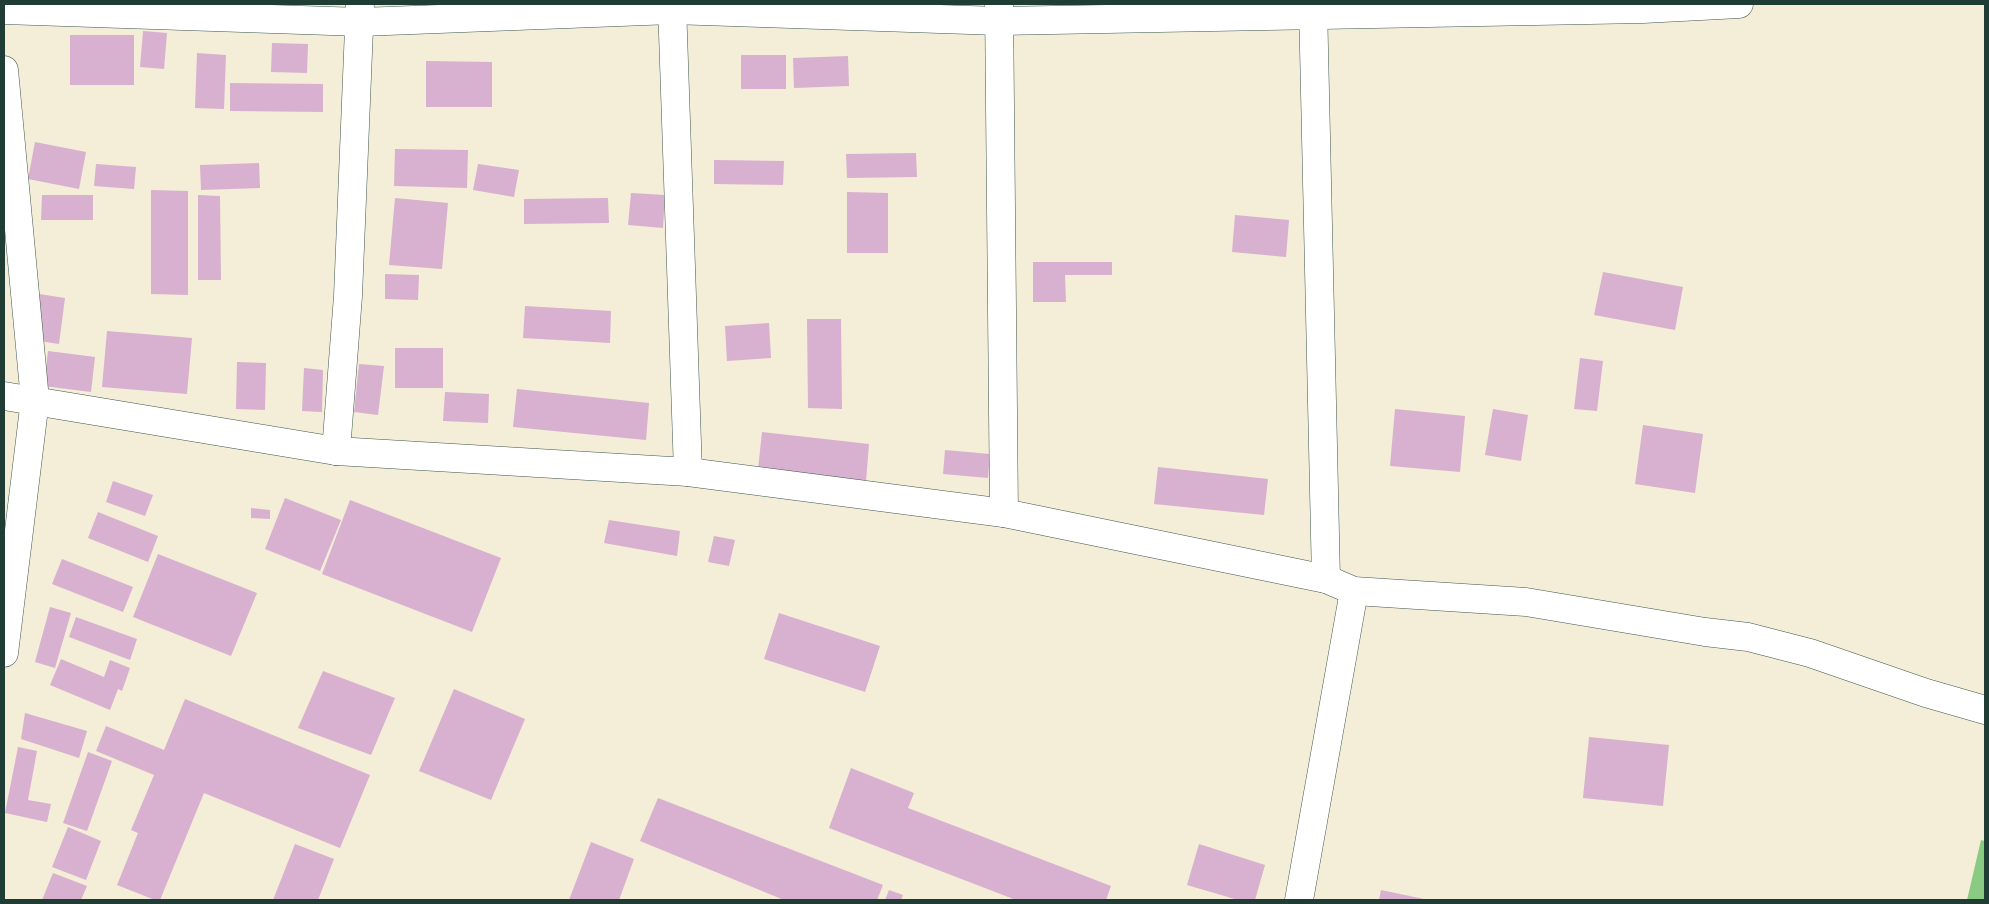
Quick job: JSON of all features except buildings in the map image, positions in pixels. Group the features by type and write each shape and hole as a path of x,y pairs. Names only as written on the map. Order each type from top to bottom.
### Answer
{"street":[{"path":"4,10 361,13 672,7 999,12 1739,4"},
{"path":"672,7 688,472"},
{"path":"1313,9 1326,580"},
{"path":"999,12 1004,513"},
{"path":"336,451 348,296 361,13"},
{"path":"4,70 35,400 4,653"},
{"path":"4,396 336,451 688,472 1004,513 1326,580 1354,591 1526,602 1704,632 1748,637 1810,653 1926,693 1985,710"},
{"path":"1299,900 1354,591"}],"green space":[{"path":"1981,840 1985,841 1985,900 1967,900"}]}
